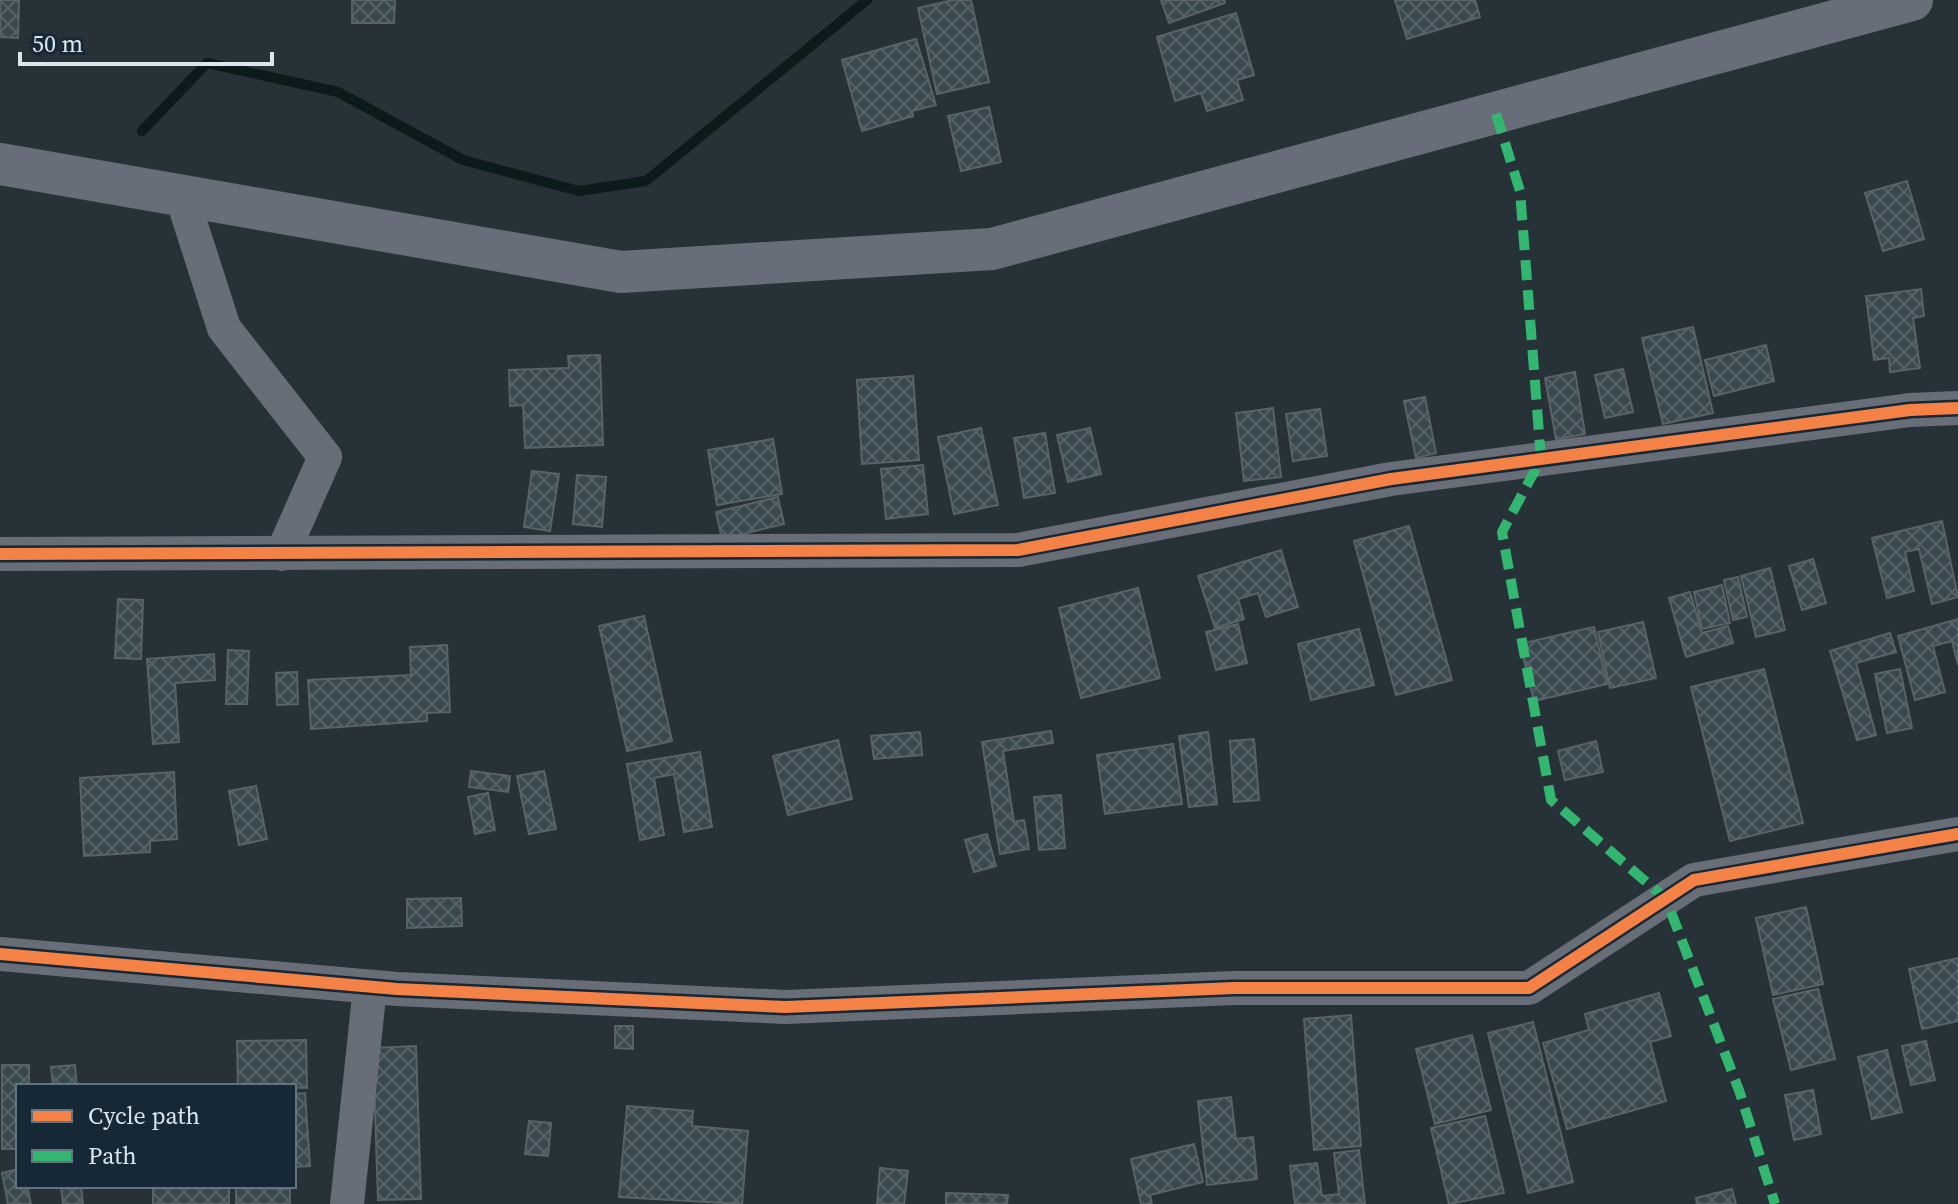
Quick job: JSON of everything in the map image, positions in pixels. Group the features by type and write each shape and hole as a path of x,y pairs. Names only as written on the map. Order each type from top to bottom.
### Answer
{"main road":[{"path":"0,164 621,272 992,249 1912,0"}],"street":[{"path":"182,197 224,328 325,457 282,554"},
{"path":"0,554 1018,550 1391,479 1910,410 1958,408"},
{"path":"0,954 370,987 786,1007 1234,988 1529,988 1694,880 1958,834"},
{"path":"347,1204 370,987"}],"building":[{"path":"0,0 19,0 18,38 0,37"},
{"path":"352,0 395,0 394,23 352,23"},
{"path":"953,0 971,0 989,82 937,94 918,8"},
{"path":"1161,0 1224,0 1225,3 1169,23"},
{"path":"1395,0 1475,0 1480,17 1407,39"},
{"path":"1236,13 1254,75 1237,80 1243,100 1207,111 1201,93 1175,101 1157,37"},
{"path":"916,39 936,105 912,111 913,116 862,131 842,60"},
{"path":"989,107 1001,162 961,171 948,116"},
{"path":"1907,181 1924,239 1883,251 1865,193"},
{"path":"1921,289 1924,316 1913,318 1920,368 1890,372 1889,358 1874,360 1866,296"},
{"path":"1693,327 1713,413 1663,424 1642,338"},
{"path":"1766,345 1774,381 1714,396 1705,360"},
{"path":"600,355 603,445 525,448 523,405 510,406 509,370 569,368 568,356"},
{"path":"1623,369 1633,412 1605,418 1595,375"},
{"path":"1575,372 1585,434 1556,439 1545,378"},
{"path":"913,376 919,460 862,464 857,380"},
{"path":"1425,397 1436,453 1416,458 1404,401"},
{"path":"1273,408 1281,477 1244,481 1236,413"},
{"path":"1320,409 1327,456 1293,461 1286,414"},
{"path":"981,428 998,505 954,514 938,437"},
{"path":"1090,428 1101,474 1068,482 1057,435"},
{"path":"1045,433 1055,493 1024,498 1014,438"},
{"path":"773,439 782,494 717,505 708,450"},
{"path":"923,465 928,514 886,519 881,469"},
{"path":"532,471 559,474 550,531 524,527"},
{"path":"577,475 606,477 602,527 573,524"},
{"path":"778,497 784,524 722,539 716,512"},
{"path":"1942,521 1958,597 1932,604 1919,549 1905,552 1914,591 1887,598 1872,538"},
{"path":"1409,526 1452,680 1396,695 1354,541"},
{"path":"1281,550 1298,607 1266,617 1258,593 1238,599 1244,619 1215,628 1198,576"},
{"path":"1813,559 1826,603 1802,610 1789,566"},
{"path":"1770,568 1785,630 1756,637 1741,576"},
{"path":"1738,577 1747,617 1733,620 1724,580"},
{"path":"1722,585 1730,623 1702,629 1694,592"},
{"path":"1138,588 1160,678 1081,698 1059,608"},
{"path":"1690,592 1702,633 1728,626 1733,643 1686,657 1669,598"},
{"path":"118,599 143,600 141,659 115,658"},
{"path":"644,616 672,741 627,751 599,626"},
{"path":"1958,619 1958,665 1952,641 1933,646 1945,692 1915,700 1898,636"},
{"path":"1643,622 1656,678 1610,688 1598,632"},
{"path":"1238,624 1247,663 1216,670 1206,632"},
{"path":"1594,627 1607,684 1534,701 1520,644"},
{"path":"1359,629 1374,685 1311,700 1298,644"},
{"path":"1890,633 1896,652 1856,663 1876,735 1857,740 1830,651"},
{"path":"447,645 450,712 427,713 427,721 311,729 308,680 411,675 410,647"},
{"path":"228,650 249,651 247,704 226,704"},
{"path":"214,654 215,680 175,683 179,742 153,744 147,659"},
{"path":"1764,669 1803,823 1730,841 1691,687"},
{"path":"1900,669 1912,728 1887,733 1875,674"},
{"path":"297,672 298,704 277,705 276,673"},
{"path":"1051,731 1053,743 1003,751 1014,822 1024,820 1029,849 1000,854 982,742"},
{"path":"920,732 922,755 874,759 871,736"},
{"path":"1208,732 1217,804 1189,807 1179,736"},
{"path":"1254,739 1259,800 1234,802 1230,741"},
{"path":"838,740 852,799 788,815 773,756"},
{"path":"1596,741 1603,772 1565,780 1558,751"},
{"path":"1173,744 1182,804 1105,814 1097,755"},
{"path":"700,752 712,827 684,832 674,774 654,778 664,835 640,840 627,764"},
{"path":"471,771 510,776 508,792 469,787"},
{"path":"544,771 556,829 529,834 517,776"},
{"path":"174,772 177,839 150,841 150,852 84,856 80,778"},
{"path":"256,786 267,839 239,845 229,791"},
{"path":"488,793 495,830 475,834 468,797"},
{"path":"1061,795 1065,848 1039,850 1034,797"},
{"path":"987,834 996,866 974,872 965,840"},
{"path":"461,898 462,926 407,928 407,899"},
{"path":"1806,907 1823,984 1773,995 1756,918"},
{"path":"1958,958 1958,1021 1922,1029 1909,969"},
{"path":"1818,989 1835,1059 1791,1070 1773,999"},
{"path":"1659,993 1671,1036 1650,1042 1666,1101 1567,1129 1543,1043 1589,1030 1585,1014"},
{"path":"1351,1015 1361,1146 1314,1150 1304,1019"},
{"path":"1533,1022 1573,1182 1528,1193 1488,1033"},
{"path":"615,1026 633,1026 633,1049 615,1048"},
{"path":"1472,1035 1491,1110 1435,1124 1416,1049"},
{"path":"306,1040 307,1088 296,1088 296,1084 238,1084 237,1041"},
{"path":"1926,1041 1935,1080 1911,1085 1902,1046"},
{"path":"416,1046 421,1199 378,1200 373,1048"},
{"path":"1887,1050 1902,1112 1872,1119 1858,1057"},
{"path":"2,1065 29,1065 29,1084 16,1084 16,1149 2,1149"},
{"path":"75,1065 77,1084 53,1084 51,1067"},
{"path":"1813,1090 1821,1134 1794,1140 1785,1095"},
{"path":"305,1093 310,1166 296,1167 296,1094"},
{"path":"1231,1097 1236,1139 1253,1137 1257,1179 1207,1185 1198,1101"},
{"path":"627,1106 693,1111 692,1126 748,1131 742,1204 619,1197"},
{"path":"1485,1116 1504,1193 1449,1204 1431,1128"},
{"path":"529,1121 551,1123 548,1156 525,1154"},
{"path":"1194,1144 1203,1182 1150,1195 1152,1204 1141,1204 1131,1159"},
{"path":"1359,1150 1365,1204 1295,1204 1290,1166 1317,1163 1322,1196 1339,1194 1334,1153"},
{"path":"880,1168 908,1171 904,1204 877,1204"},
{"path":"16,1170 16,1188 27,1188 31,1204 8,1204 2,1173"},
{"path":"61,1188 81,1188 83,1204 63,1204"},
{"path":"153,1188 229,1188 229,1204 153,1204"},
{"path":"236,1188 290,1189 290,1204 236,1204"},
{"path":"1732,1189 1736,1204 1697,1204 1696,1198"},
{"path":"946,1193 1008,1195 1007,1204 946,1204"}],"waterway":[{"path":"142,131 207,63 338,92 463,160 579,191 646,181 867,0"}],"marked path":[{"path":"1496,114 1520,191 1541,459 1502,532 1551,800 1666,899 1740,1093 1775,1204"}],"cycle path":[{"path":"0,554 1018,550 1391,479 1910,410 1958,408"},
{"path":"0,954 397,989 786,1007 1234,988 1529,988 1694,880 1958,834"}]}
